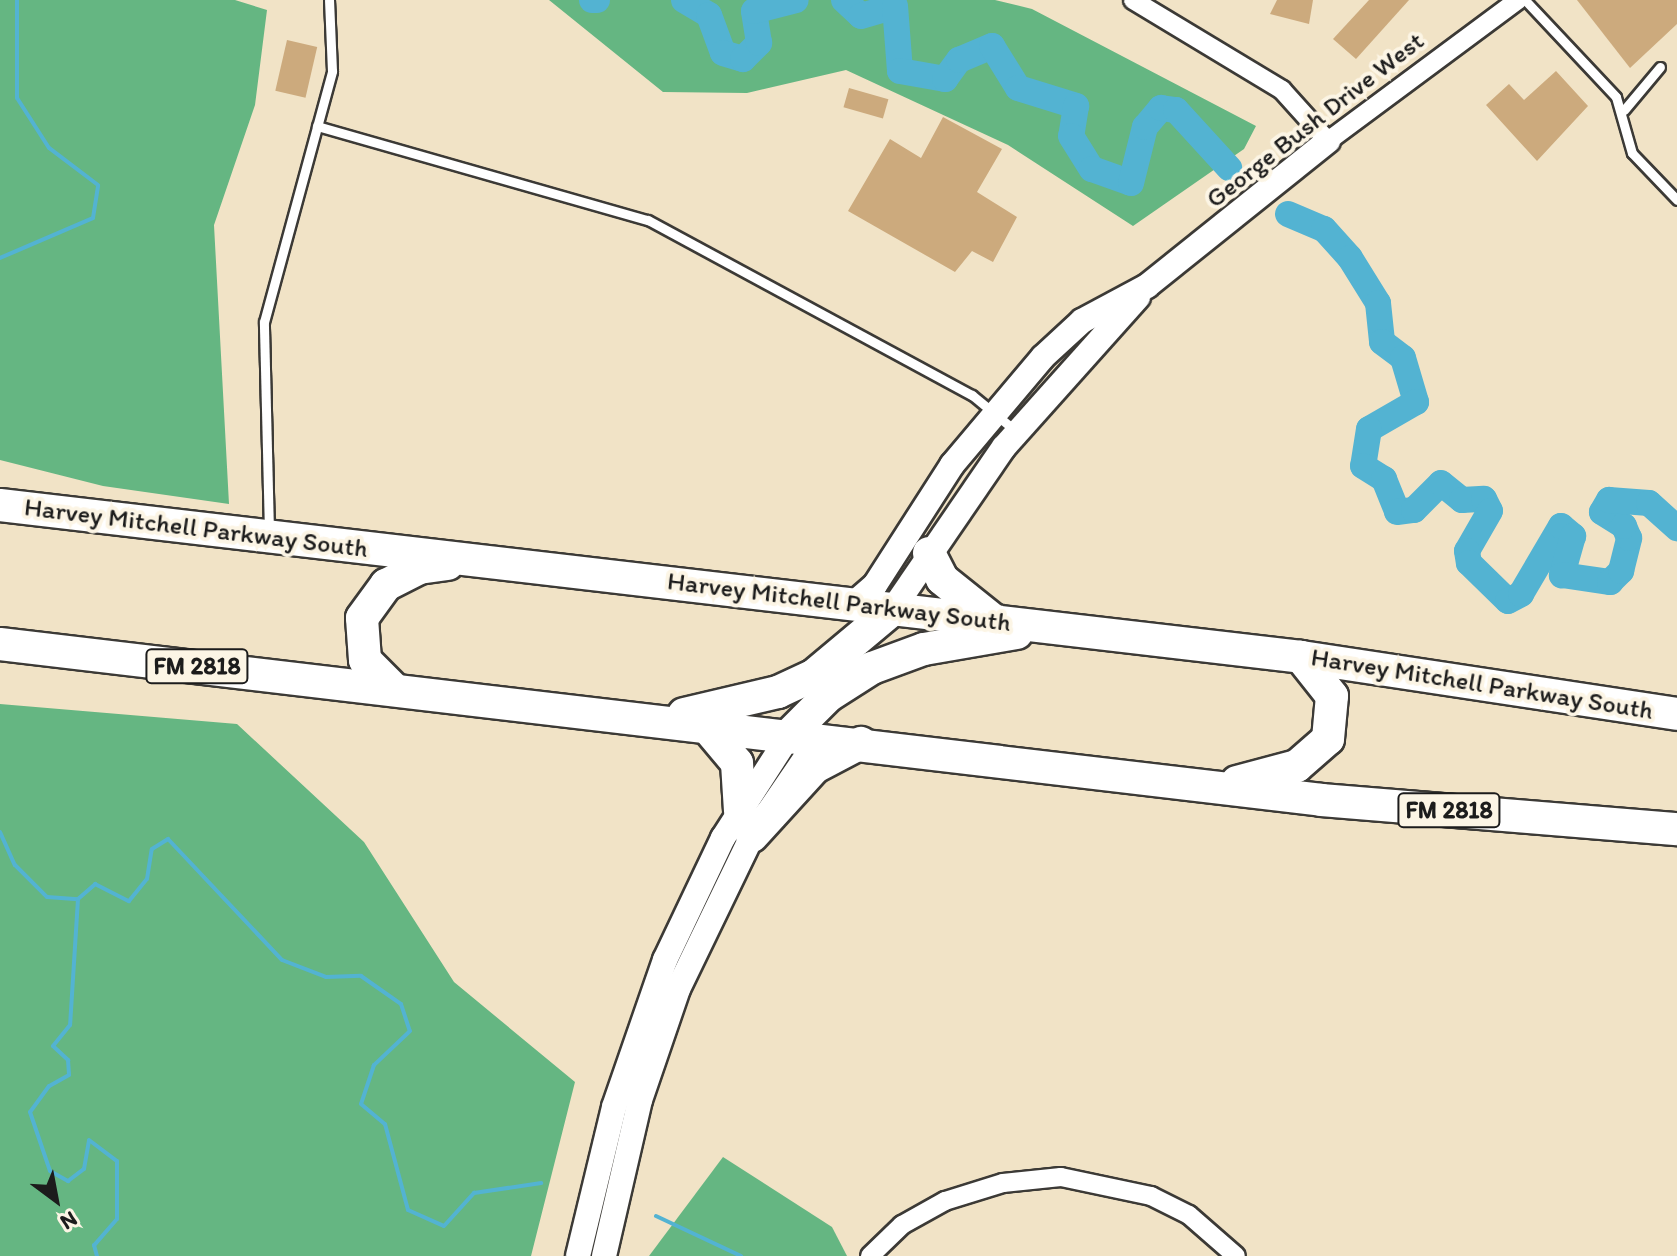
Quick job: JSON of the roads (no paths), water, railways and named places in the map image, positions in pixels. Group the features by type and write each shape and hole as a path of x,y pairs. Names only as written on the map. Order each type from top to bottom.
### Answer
{"highway":[{"name":"Harvey Mitchell Parkway South","path":"0,505 1301,657 1677,714"},
{"path":"929,553 942,579 994,621"},
{"path":"394,689 376,677 362,651 362,618 372,598 419,568 475,560"},
{"path":"653,720 778,692 836,661 893,609"},
{"path":"805,736 828,696 872,668 924,649 1052,628"},
{"name":"FM 2818","path":"0,644 1222,786 1677,829"},
{"path":"1222,786 1297,766 1328,739 1332,696 1301,657"},
{"path":"706,726 737,763 746,823"},
{"path":"746,823 815,767 861,743"}],"street":[{"path":"1133,0 1282,90 1328,141"},
{"name":"George Bush Drive West","path":"893,609 929,553 1017,432 1147,286 1328,141 1518,0"},
{"name":"George Bush Drive West","path":"853,604 875,585 994,412 1082,321 1147,286"},
{"path":"578,1256 642,1019 746,823 805,736"},
{"path":"604,1256 665,1021 746,823"},
{"path":"873,1253 902,1225 959,1196 1061,1177 1151,1196 1189,1215 1236,1256"}],"lane":[{"path":"269,536 264,322 332,71 329,0"},
{"path":"1525,0 1624,110 1632,153 1677,200"},
{"path":"1624,110 1660,67"},
{"path":"317,126 648,220 994,412 1017,432"}],"waterway":[{"path":"0,258 93,218 98,185 49,148 17,98 17,0"},
{"path":"592,0 597,0"},
{"path":"684,0 709,15 723,53 743,59 759,43 754,11 796,0"},
{"path":"844,0 861,16 895,6 900,71 945,79 959,60 992,46 1018,88 1076,106 1071,136 1092,169 1131,183 1145,127 1161,108 1176,110 1229,168"},
{"path":"1288,214 1324,229 1350,258 1378,303 1382,342 1403,358 1416,402 1369,429 1363,466 1384,479 1397,512 1414,510 1441,483 1462,500 1484,499 1490,511 1467,551 1469,563 1508,601 1521,594 1561,526 1573,536 1562,575 1610,582 1621,571 1629,538 1624,526 1602,512 1609,500 1649,503 1677,528"},
{"path":"0,832 15,865 47,897 78,899 70,1025 53,1046 68,1060 69,1075 49,1086 30,1112 50,1171 68,1181 84,1169 89,1140 117,1161 117,1219 94,1245 97,1256"},
{"path":"78,899 95,884 129,901 147,879 152,849 168,839 282,960 326,977 361,976 401,1004 410,1031 374,1065 361,1104 385,1124 408,1210 444,1226 474,1193 541,1183"},
{"path":"656,1216 741,1256"}]}
